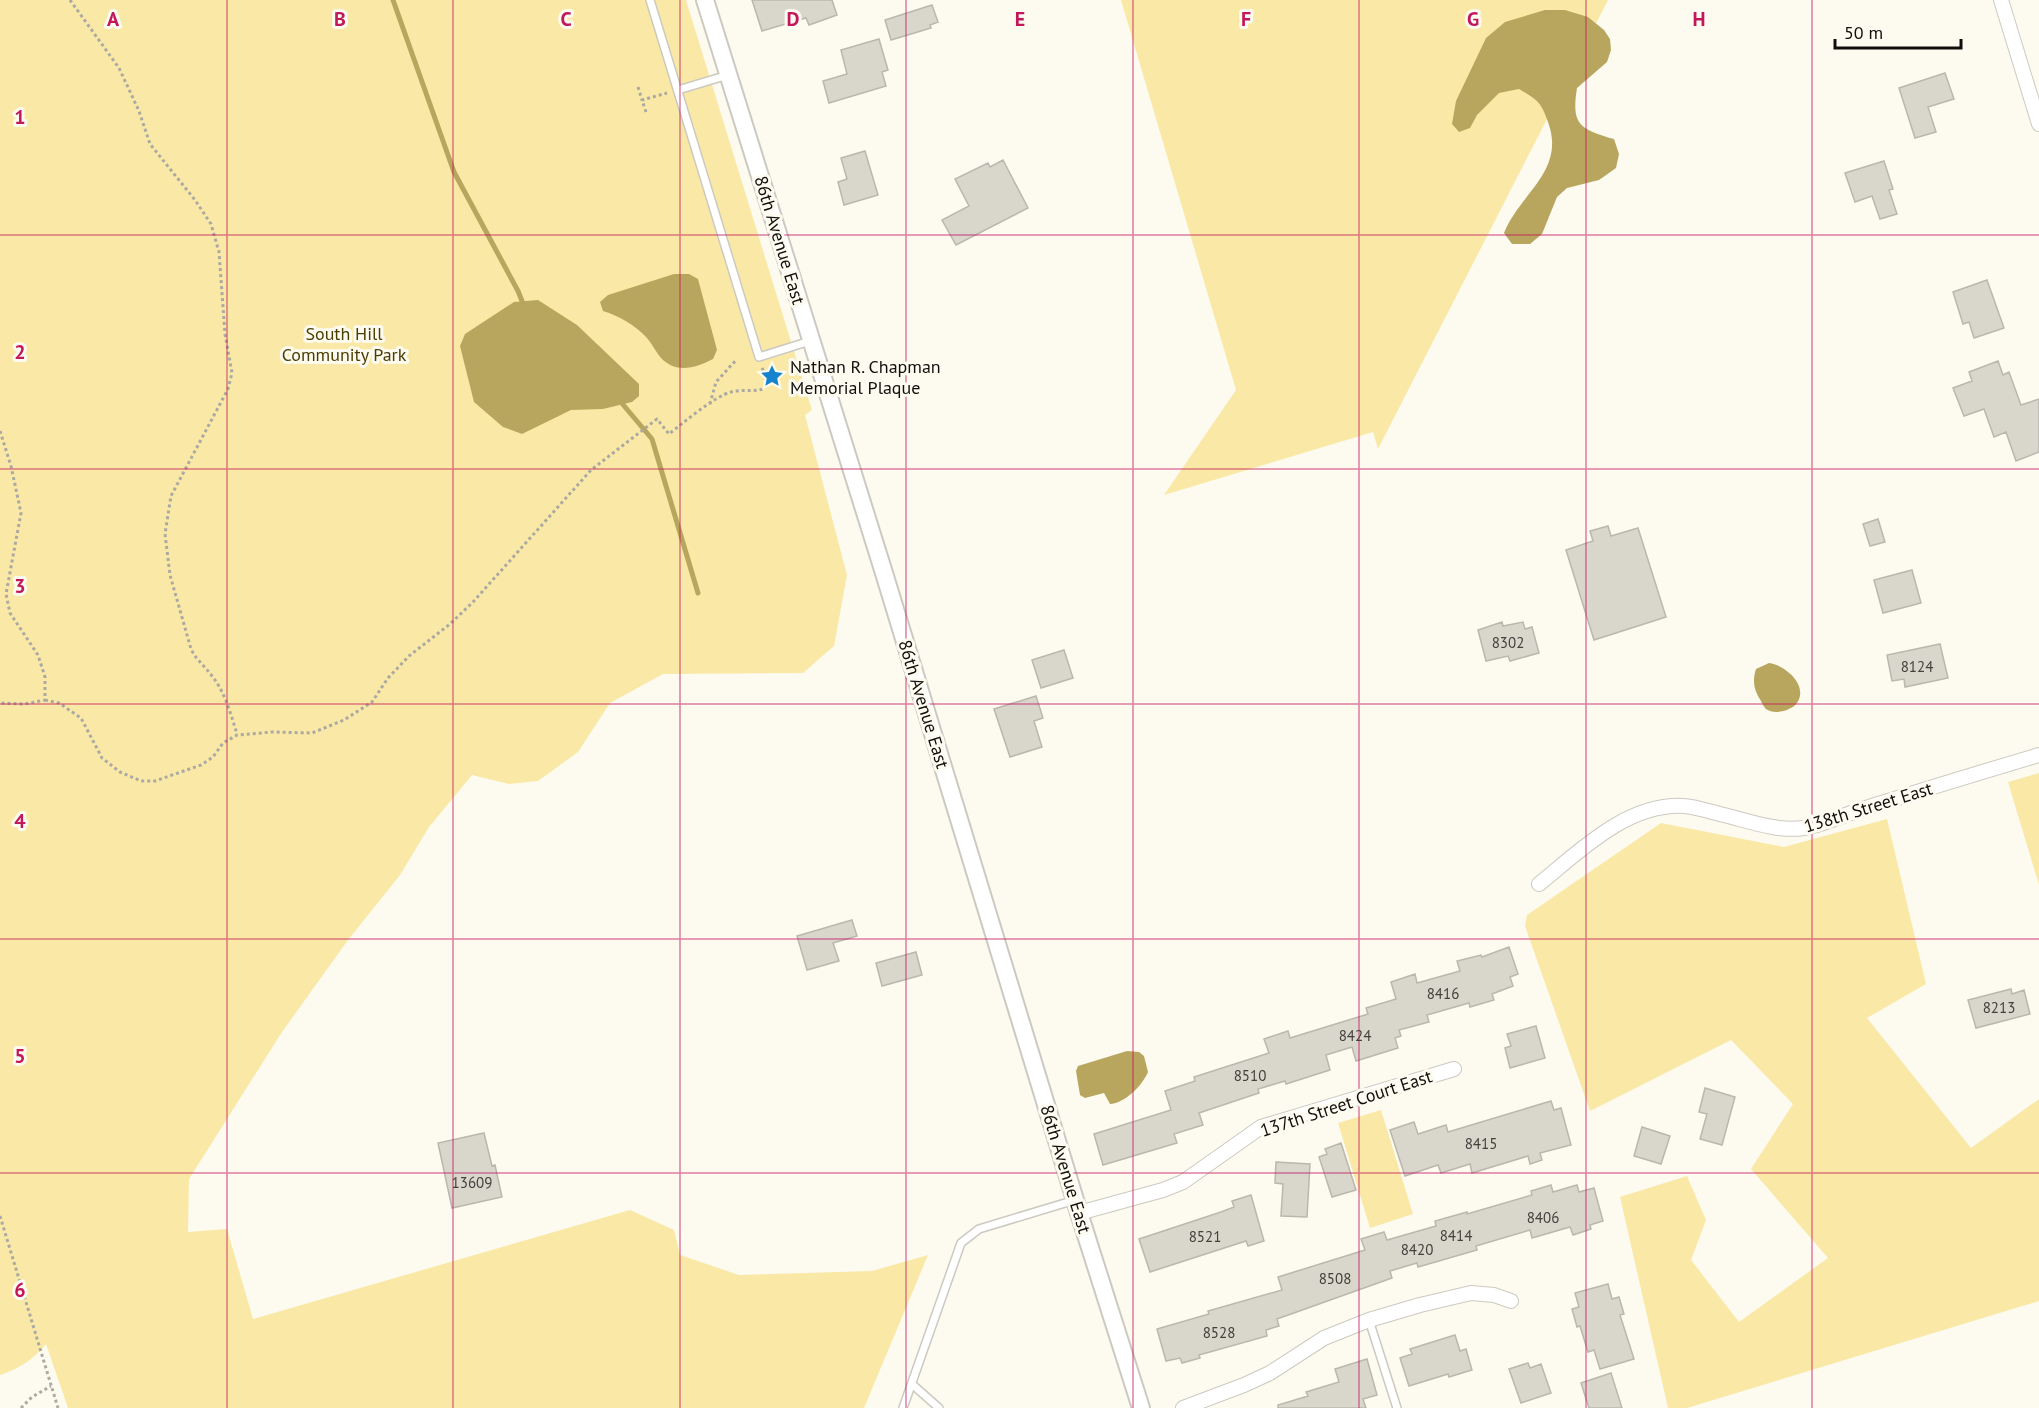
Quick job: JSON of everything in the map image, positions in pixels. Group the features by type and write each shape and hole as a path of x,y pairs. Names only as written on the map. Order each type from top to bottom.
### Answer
{"street":[{"name":"86th Avenue East","path":"705,0 1141,1408"},
{"path":"2001,0 2039,124"},
{"name":"138th Street East","path":"1539,884 1595,839 1623,822 1660,807 1684,806 1784,829 1801,828 1820,825 1863,808 2039,755"},
{"name":"137th Street Court East","path":"1077,1206 1163,1190 1183,1182 1261,1127 1454,1069"},
{"path":"1183,1408 1270,1373 1324,1338 1369,1320 1472,1293 1494,1295 1511,1301"}],"lane":[{"path":"650,0 759,357 811,340"},
{"path":"678,90 728,75"},
{"path":"903,1408 961,1243 979,1230 1077,1206"},
{"path":"1369,1320 1397,1408"},
{"path":"913,1384 939,1408"}],"path":[{"path":"70,0 119,68 139,111 150,144 195,200 211,224 219,252 225,334 232,373 228,389 171,496 165,534 170,575 191,649 196,659 213,676 225,699 237,735"},
{"path":"638,87 646,112"},
{"path":"642,100 678,90"},
{"path":"0,703 24,704 45,700 59,703 81,718 102,758 120,772 141,781 155,782 201,765 213,757 223,743 237,735 272,732 312,733 344,720 372,702 388,678 409,656 450,624 473,602 591,470 623,444 657,419 669,434 704,408 731,392 753,392 764,389 767,383 759,357"},
{"path":"710,404 716,382 737,359"},
{"path":"0,430 12,466 21,513 6,594 10,613 38,656 45,677 45,700"},
{"path":"0,1216 58,1408"},
{"path":"21,1408 32,1397 51,1386"}],"green space":[{"name":"South Hill Community Park","path":"0,0 686,0 812,410 805,415 847,575 834,646 803,673 663,674 610,703 578,752 538,781 509,784 472,775 429,827 400,875 348,940 282,1032 189,1179 188,1232 227,1229 253,1319 630,1210 674,1230 680,1255 739,1275 872,1271 928,1255 864,1408 68,1408 46,1344 26,1363 0,1375"},
{"path":"1121,0 1608,0 1378,449 1373,432 1164,495 1236,390"},
{"path":"2039,773 2039,885 2008,782"},
{"path":"1887,819 1926,984 1867,1018 1971,1148 2039,1099 2039,1301 1687,1408 1668,1408 1620,1197 1687,1176 1706,1220 1691,1260 1739,1322 1828,1258 1751,1169 1793,1104 1731,1040 1590,1111 1525,926 1527,915 1661,823 1784,847"},
{"path":"1381,1110 1413,1214 1370,1228 1338,1123"}],"shaded area":[{"path":"1545,10 1565,10 1588,17 1604,30 1610,39 1611,50 1607,62 1577,88 1575,110 1580,124 1593,132 1614,139 1619,154 1616,168 1599,180 1567,188 1557,197 1542,234 1530,244 1512,244 1504,233 1511,219 1539,181 1551,154 1552,139 1541,106 1535,99 1519,89 1499,93 1477,115 1470,128 1459,132 1452,124 1456,101 1486,38 1505,22"},
{"path":"674,274 689,274 698,279 717,350 713,359 693,367 680,368 667,363 642,333 603,311 600,302 608,295"},
{"path":"538,300 577,325 639,384 639,396 632,402 603,409 571,410 522,434 503,427 474,402 460,346 465,334 514,302"},
{"path":"1769,663 1788,672 1798,683 1800,696 1797,703 1787,710 1773,712 1766,709 1754,686 1756,669"},
{"path":"1127,1051 1139,1052 1144,1056 1148,1072 1142,1083 1132,1093 1121,1101 1110,1104 1104,1093 1085,1098 1080,1095 1076,1071 1078,1066"}],"building":[{"path":"752,0 832,0 837,15 809,25 806,18 762,31"},
{"path":"932,5 938,22 930,25 931,28 891,40 885,20"},
{"path":"879,39 888,70 882,72 886,86 829,103 823,81 847,74 841,50"},
{"path":"1945,73 1954,99 1928,107 1936,132 1915,138 1899,88"},
{"path":"865,151 878,195 844,205 838,182 847,179 841,158"},
{"path":"1003,160 1028,208 956,245 942,220 969,206 955,179 988,163 990,167"},
{"path":"1884,161 1893,189 1889,190 1897,214 1880,219 1872,196 1855,202 1845,173"},
{"path":"1987,280 2004,328 1974,338 1969,322 1963,324 1953,292"},
{"path":"1998,361 2003,375 2009,372 2021,405 2039,399 2039,452 2016,461 2006,432 1994,437 1984,409 1964,416 1953,388 1972,381 1969,372"},
{"path":"1878,519 1885,542 1870,546 1863,524"},
{"path":"1608,526 1611,536 1638,528 1666,617 1594,640 1566,550 1593,541 1590,531"},
{"path":"1912,570 1921,603 1883,613 1874,580"},
{"path":"1502,622 1503,626 1523,622 1525,629 1532,627 1539,653 1510,661 1508,656 1486,661 1478,630"},
{"path":"1940,644 1948,678 1905,687 1904,679 1892,681 1887,655"},
{"path":"1064,650 1073,678 1041,688 1032,660"},
{"path":"1036,696 1043,718 1034,721 1042,747 1010,757 994,709"},
{"path":"852,920 857,936 833,943 839,961 807,970 797,936"},
{"path":"1509,947 1518,974 1510,977 1513,986 1492,994 1494,1000 1470,1007 1469,1003 1427,1015 1429,1022 1399,1030 1401,1036 1395,1038 1398,1048 1356,1061 1352,1047 1326,1055 1330,1070 1286,1084 1285,1081 1258,1089 1259,1093 1199,1113 1203,1125 1174,1134 1177,1143 1103,1165 1094,1134 1171,1110 1165,1091 1195,1081 1194,1077 1269,1053 1264,1039 1288,1031 1290,1038 1368,1014 1366,1008 1396,999 1391,982 1415,974 1417,983 1460,971 1457,961 1481,955 1482,957"},
{"path":"916,952 922,975 882,986 876,963"},
{"path":"2011,989 2012,994 2024,990 2030,1014 1976,1028 1968,1000"},
{"path":"1536,1026 1545,1058 1510,1068 1505,1048 1511,1046 1507,1034"},
{"path":"1705,1088 1735,1097 1722,1145 1700,1139 1707,1114 1699,1112"},
{"path":"1551,1101 1554,1110 1561,1108 1571,1145 1540,1153 1542,1160 1530,1164 1528,1156 1472,1173 1470,1164 1441,1173 1438,1165 1405,1176 1390,1130 1414,1122 1418,1134 1446,1125 1448,1132"},
{"path":"1642,1127 1670,1136 1661,1164 1634,1156"},
{"path":"484,1133 492,1166 495,1165 502,1197 452,1208 438,1143"},
{"path":"1341,1143 1356,1190 1332,1197 1319,1157 1327,1154 1325,1149"},
{"path":"1276,1162 1310,1164 1307,1217 1281,1216 1283,1184 1275,1183"},
{"path":"1551,1185 1553,1192 1577,1185 1579,1192 1594,1188 1603,1221 1590,1225 1591,1229 1573,1235 1570,1227 1532,1238 1530,1230 1476,1246 1477,1250 1418,1267 1417,1263 1390,1271 1392,1278 1277,1319 1279,1326 1266,1330 1267,1336 1199,1355 1200,1358 1182,1363 1180,1358 1166,1361 1157,1329 1209,1314 1208,1311 1282,1290 1278,1277 1365,1250 1361,1239 1384,1232 1387,1240 1436,1226 1435,1221 1532,1195 1531,1191"},
{"path":"1251,1195 1264,1241 1248,1246 1246,1241 1150,1272 1139,1239 1234,1207 1232,1201"},
{"path":"1608,1284 1612,1299 1619,1297 1624,1314 1620,1315 1634,1359 1600,1369 1594,1350 1588,1352 1572,1309 1579,1307 1575,1293"},
{"path":"1455,1335 1460,1351 1466,1349 1472,1370 1449,1377 1448,1374 1409,1386 1400,1358 1412,1354 1410,1349"},
{"path":"1367,1359 1377,1395 1363,1399 1366,1408 1278,1408 1278,1405 1308,1396 1306,1392 1339,1382 1335,1369"},
{"path":"1528,1363 1530,1368 1541,1364 1551,1393 1521,1403 1509,1369"},
{"path":"1611,1373 1622,1408 1589,1408 1581,1383"}],"waterway":[{"path":"393,0 454,172 524,306"},
{"path":"620,401 652,439 698,593"}],"place":[{"name":"Nathan R. Chapman Memorial Plaque","path":"772,376"}]}
